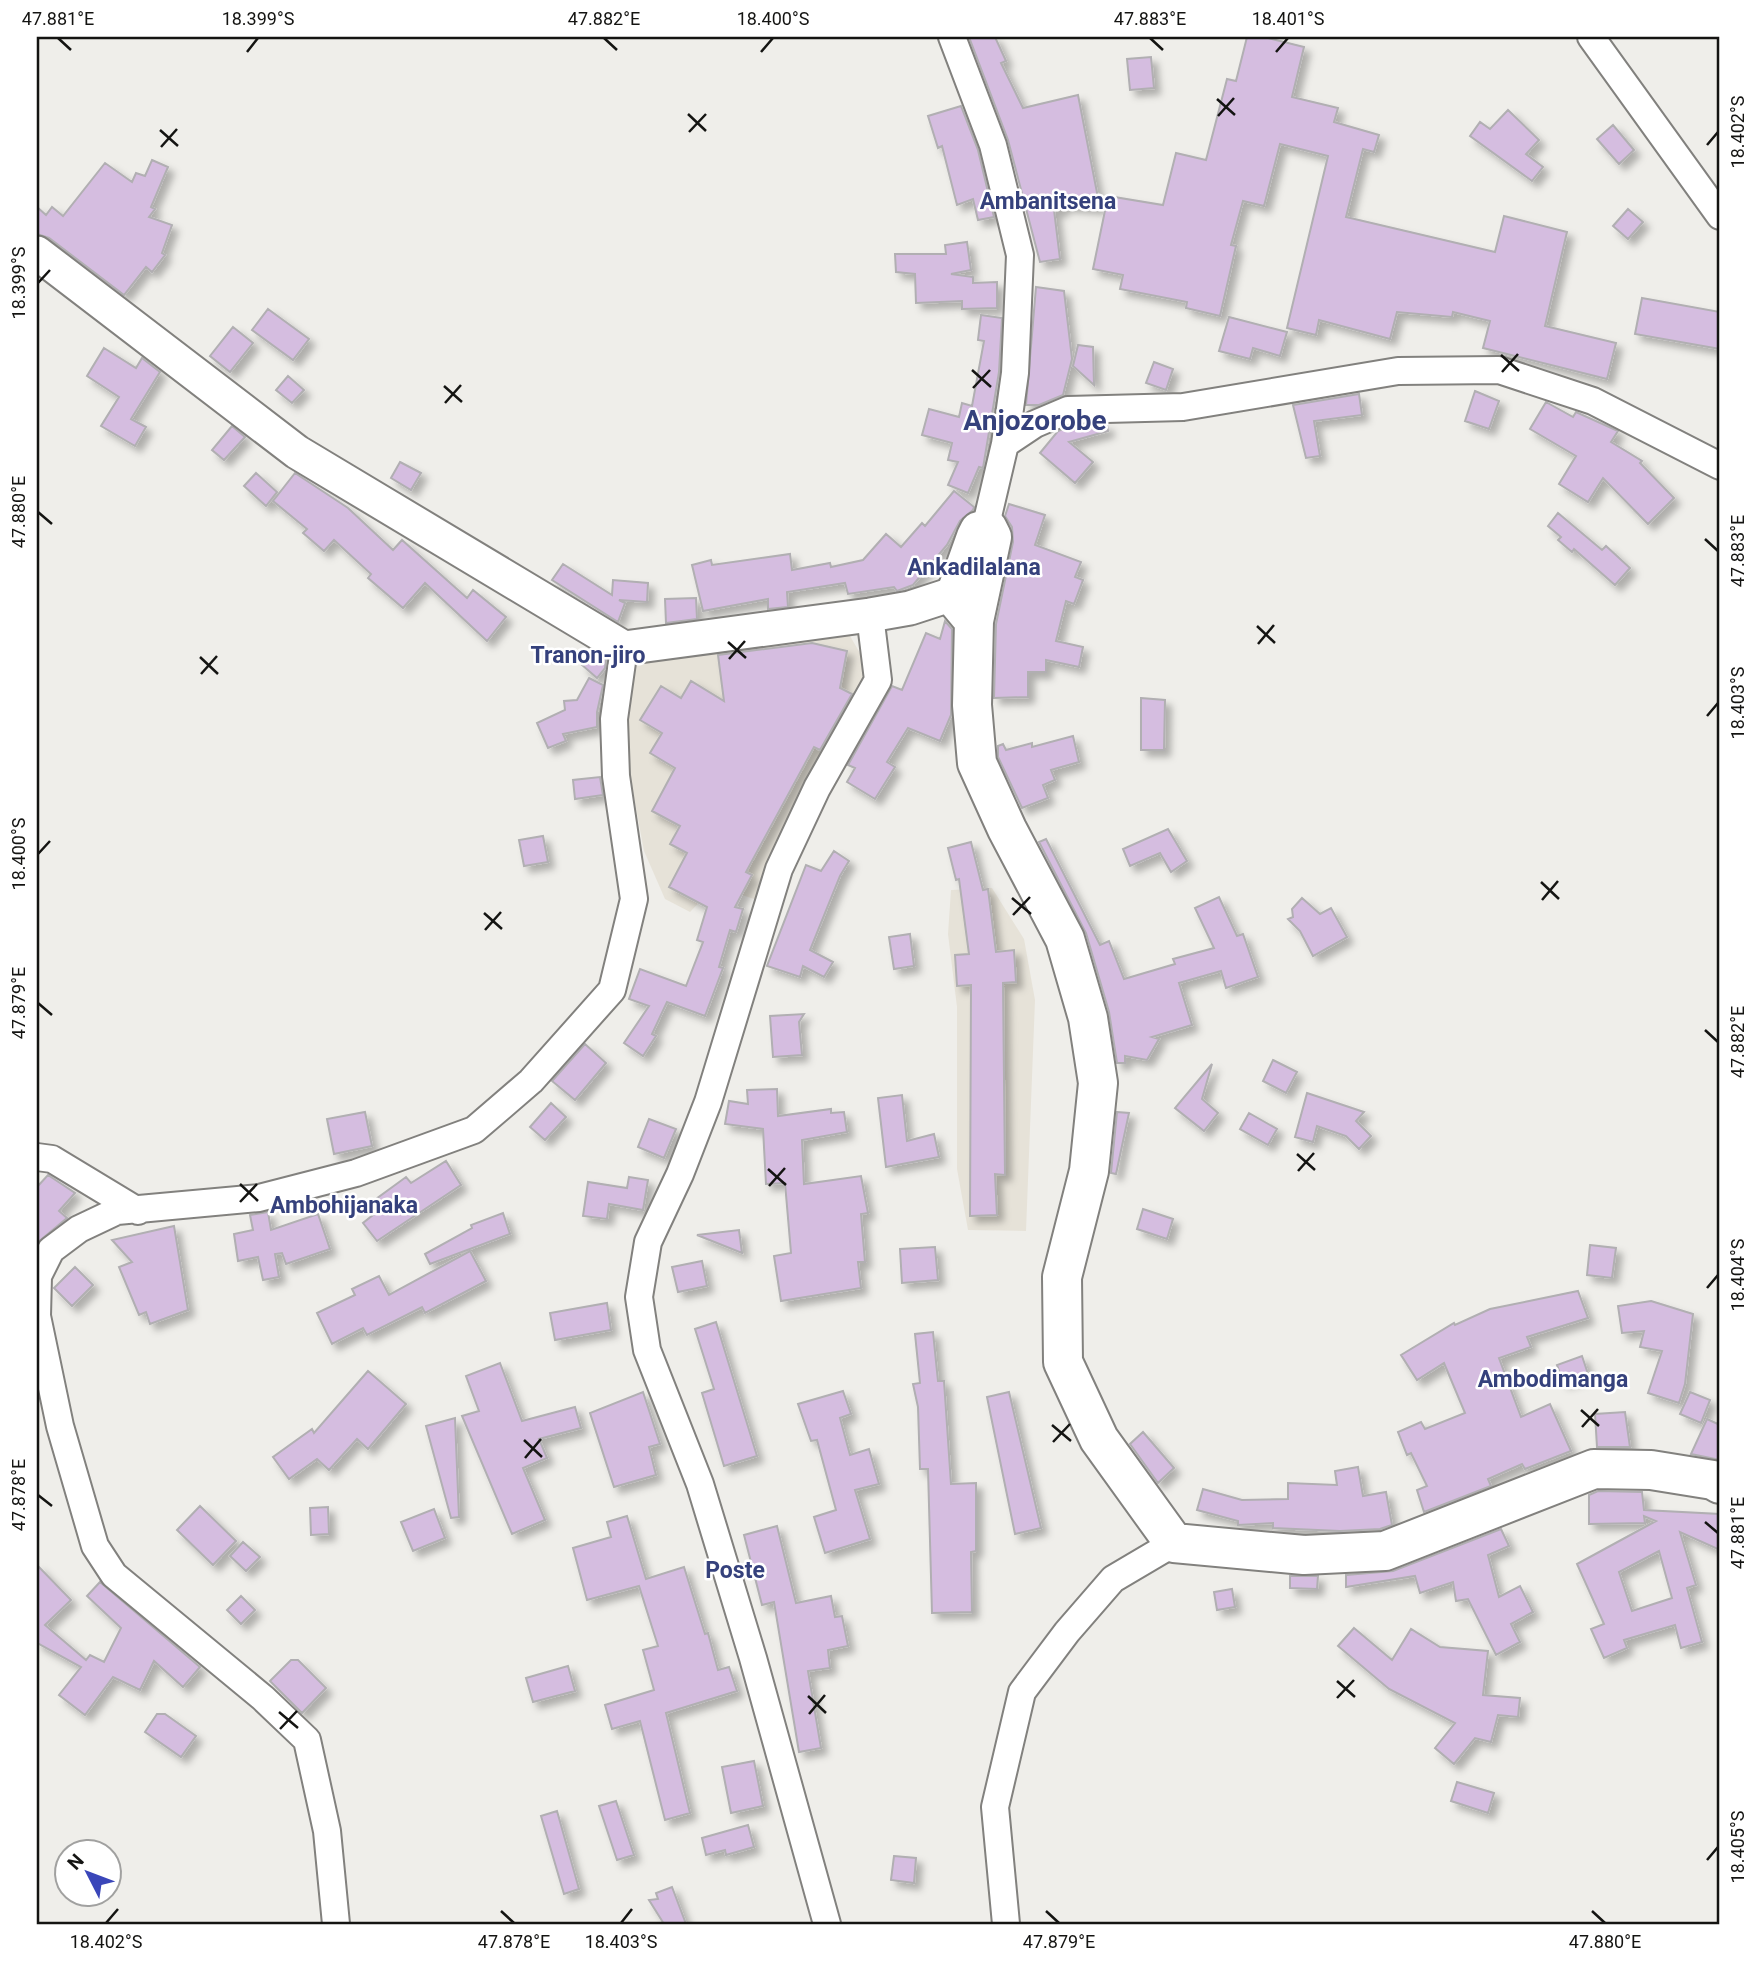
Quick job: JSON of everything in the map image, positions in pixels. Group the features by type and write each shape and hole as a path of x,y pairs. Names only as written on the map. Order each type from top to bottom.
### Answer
{"main road":[{"path":"985,529 991,531 992,537 965,607 977,763 1007,829 1065,939 1088,1018 1098,1083 1089,1171 1062,1277 1063,1362 1099,1439 1174,1544 1304,1555 1385,1551 1594,1469 1651,1470 1713,1480 1720,1484"}],"street":[{"path":"952,37 993,145 1020,255 1014,373 1005,444 985,529"},
{"path":"1591,37 1720,216"},
{"path":"37,253 297,452 624,649 910,608 965,607"},
{"path":"1005,444 1035,424 1068,410 1183,407 1398,371 1499,370 1594,401 1720,466"},
{"path":"827,1924 753,1658 700,1484 647,1350 639,1297 648,1242 680,1174 708,1102 779,869 817,788 878,680 870,615"},
{"path":"336,1924 327,1831 307,1740 262,1698 114,1575 95,1546 60,1426 37,1316 38,1276 51,1250 79,1229 117,1211 258,1198 356,1173 474,1130 531,1081 612,990 634,899 616,776 614,719 624,649"},
{"path":"37,1157 52,1159 138,1211"},
{"path":"1006,1924 995,1807 1022,1692 1067,1632 1113,1579 1174,1544"}],"shaded area":[{"path":"843,624 875,679 757,900 715,886 690,912 665,899 644,851 625,749 631,683 640,653"},
{"path":"992,888 1024,939 1035,1000 1026,1231 968,1230 957,1169 957,1007 948,934 951,890"}],"building":[{"path":"969,37 995,37 1006,61 1001,63 1023,108 1078,95 1100,208 1062,205 1062,210 1054,210 1060,259 1040,262 1008,140"},
{"path":"1247,37 1264,37 1304,47 1292,97 1338,108 1334,122 1379,135 1374,152 1363,149 1346,217 1495,252 1504,216 1567,232 1545,326 1616,343 1607,379 1483,348 1490,321 1453,312 1452,317 1397,312 1390,339 1319,320 1316,335 1287,328 1328,156 1280,144 1264,206 1243,201 1231,245 1236,246 1220,316 1186,308 1187,302 1120,289 1123,275 1093,269 1108,196 1163,205 1176,153 1206,160 1227,79 1236,81"},
{"path":"1151,57 1154,88 1130,90 1127,59"},
{"path":"961,106 978,150 994,217 978,220 973,199 957,205 942,146 938,148 928,116"},
{"path":"1508,110 1539,140 1526,154 1543,167 1532,181 1470,136 1480,122 1490,129"},
{"path":"1613,125 1634,150 1619,164 1597,139"},
{"path":"152,160 168,167 151,207 155,209 149,217 172,225 162,253 165,255 152,272 146,267 124,295 49,238 37,234 37,207 46,215 52,207 63,216 105,163 132,182 136,173 145,176"},
{"path":"1628,209 1643,222 1628,239 1613,226"},
{"path":"967,242 971,270 951,274 973,277 973,283 997,282 997,308 962,309 962,301 916,303 915,274 896,272 895,254 946,254 945,245"},
{"path":"1036,287 1064,291 1072,359 1063,395 1039,405 1026,405"},
{"path":"1642,298 1720,312 1720,349 1635,334"},
{"path":"268,309 309,339 293,360 252,330"},
{"path":"981,315 1002,318 999,372 983,468 979,467 968,493 948,485 958,462 948,460 952,443 922,435 929,409 959,417 962,403 972,406 984,341 978,340"},
{"path":"1229,317 1287,332 1280,356 1253,348 1250,359 1219,351"},
{"path":"233,327 253,343 230,372 210,356"},
{"path":"1078,345 1093,347 1094,385 1073,366"},
{"path":"104,348 136,368 142,358 160,372 131,419 146,427 135,446 101,426 119,397 87,376"},
{"path":"1154,362 1173,369 1166,390 1146,383"},
{"path":"288,376 304,390 292,403 276,390"},
{"path":"1475,391 1499,401 1489,429 1465,421"},
{"path":"1359,394 1362,415 1314,421 1320,456 1306,458 1293,405"},
{"path":"1546,402 1573,417 1576,412 1618,431 1611,442 1642,461 1640,463 1674,498 1648,524 1603,478 1588,502 1559,484 1576,456 1530,429"},
{"path":"1107,425 1108,431 1069,442 1093,462 1075,483 1040,453 1058,431 1071,426"},
{"path":"232,426 245,437 224,460 212,450"},
{"path":"400,462 421,473 411,490 391,478"},
{"path":"256,473 277,492 266,506 244,486"},
{"path":"295,473 348,508 393,550 402,540 467,598 473,590 506,617 487,641 425,583 403,608 368,578 371,574 334,540 324,551 303,533 307,529 273,501"},
{"path":"954,491 974,507 973,510 960,521 947,545 913,585 897,591 894,587 848,594 845,583 787,592 788,607 768,609 768,599 703,611 692,565 711,560 712,565 790,554 792,570 830,563 831,567 863,560 886,534 901,547 922,523 925,526"},
{"path":"1009,504 1045,515 1035,545 1081,562 1075,577 1083,580 1074,604 1066,601 1056,641 1083,647 1079,667 1046,660 1046,672 1028,672 1028,697 994,698 996,624 1013,542 1012,527 1005,516"},
{"path":"1558,513 1602,550 1606,546 1630,568 1615,585 1574,549 1572,552 1558,540 1561,537 1548,526"},
{"path":"563,564 612,595 613,580 648,583 647,602 619,600 625,603 618,622 552,580"},
{"path":"696,598 697,619 666,623 665,599"},
{"path":"945,621 952,629 951,715 940,741 908,728 887,762 895,767 875,799 847,782 855,768 848,765 892,686 902,690 926,633 940,639"},
{"path":"812,643 847,651 840,688 852,694 820,750 814,747 746,872 752,875 735,907 743,909 736,932 730,930 719,967 723,968 705,1016 667,1002 652,1034 656,1036 643,1056 624,1043 649,1006 629,999 640,969 686,986 703,942 697,940 707,907 669,887 687,853 670,844 680,826 652,811 675,768 650,753 662,733 640,720 661,686 681,698 691,681 724,701 718,655"},
{"path":"593,652 606,660 605,668 597,678 582,665"},
{"path":"589,678 603,685 597,712 597,727 563,734 566,741 548,748 537,723 565,710 564,701 577,700"},
{"path":"1141,698 1165,700 1164,750 1141,750"},
{"path":"1073,736 1079,762 1051,770 1055,780 1043,785 1048,798 1022,808 998,757 998,746 1003,744 1006,750 1032,743 1032,747"},
{"path":"600,777 603,795 575,799 573,780"},
{"path":"1168,829 1187,861 1171,872 1160,853 1130,866 1123,849"},
{"path":"543,836 548,862 524,866 519,840"},
{"path":"1046,839 1100,945 1109,941 1124,979 1175,964 1173,959 1214,948 1195,908 1219,897 1237,936 1243,934 1258,977 1226,988 1221,971 1179,983 1192,1025 1152,1037 1159,1039 1147,1060 1125,1056 1125,1063 1117,1063 1109,1012 1086,933 1039,842"},
{"path":"971,842 983,890 988,889 996,952 1014,950 1016,982 1003,983 1005,1175 995,1174 997,1215 970,1216 971,985 957,986 955,955 969,954 959,879 956,880 948,848"},
{"path":"834,851 849,861 840,876 810,950 833,962 824,977 803,966 800,977 767,966 806,865 821,871"},
{"path":"1302,898 1320,914 1331,908 1347,937 1313,956 1300,931 1288,919 1293,917 1292,909"},
{"path":"910,934 914,966 894,969 889,937"},
{"path":"804,1014 799,1022 802,1055 773,1057 770,1016"},
{"path":"585,1044 606,1063 575,1100 552,1081"},
{"path":"1273,1060 1297,1072 1286,1093 1263,1081"},
{"path":"1212,1064 1202,1099 1218,1113 1204,1131 1175,1108"},
{"path":"777,1089 778,1116 831,1109 831,1113 844,1112 847,1132 802,1140 804,1184 861,1176 868,1213 861,1214 865,1262 858,1262 861,1288 781,1301 774,1256 791,1253 785,1183 766,1184 763,1129 725,1124 729,1101 748,1104 747,1090"},
{"path":"1307,1093 1364,1112 1356,1121 1371,1136 1359,1149 1346,1136 1317,1126 1313,1142 1295,1137"},
{"path":"902,1095 907,1141 934,1134 939,1157 886,1167 878,1098"},
{"path":"551,1103 566,1117 545,1140 530,1127"},
{"path":"365,1112 372,1146 334,1154 327,1119"},
{"path":"1117,1112 1129,1113 1116,1174 1111,1173"},
{"path":"1249,1113 1277,1129 1268,1145 1240,1129"},
{"path":"649,1119 676,1129 664,1158 638,1147"},
{"path":"446,1161 461,1185 377,1241 363,1223 383,1207 376,1199 406,1177 411,1183"},
{"path":"48,1175 75,1193 59,1211 67,1218 37,1243 37,1187"},
{"path":"629,1177 648,1180 643,1210 609,1204 607,1219 583,1216 588,1182 627,1188"},
{"path":"1143,1209 1173,1219 1167,1239 1137,1229"},
{"path":"268,1212 271,1230 318,1214 330,1249 286,1264 282,1253 275,1254 279,1277 263,1280 258,1257 238,1261 234,1234 253,1230 250,1215"},
{"path":"503,1213 510,1234 430,1264 425,1254 472,1228 471,1225"},
{"path":"174,1226 188,1310 150,1324 146,1312 139,1315 119,1267 132,1262 112,1240"},
{"path":"739,1230 742,1253 697,1235"},
{"path":"1590,1245 1616,1248 1612,1278 1587,1275"},
{"path":"935,1247 938,1280 902,1283 900,1249"},
{"path":"470,1251 486,1281 425,1313 422,1307 367,1335 363,1328 332,1344 317,1313 355,1295 352,1289 379,1276 389,1295"},
{"path":"702,1261 707,1286 678,1292 672,1267"},
{"path":"75,1267 93,1285 72,1306 54,1288"},
{"path":"1578,1291 1588,1318 1527,1337 1531,1347 1499,1358 1521,1417 1550,1404 1571,1451 1525,1469 1522,1464 1488,1479 1491,1486 1424,1512 1417,1490 1427,1486 1411,1453 1407,1455 1398,1432 1421,1422 1425,1429 1465,1413 1444,1363 1417,1380 1401,1355 1454,1323 1455,1325 1490,1309"},
{"path":"1651,1301 1693,1314 1685,1384 1679,1403 1648,1393 1662,1351 1640,1347 1644,1331 1622,1333 1618,1306"},
{"path":"607,1303 611,1330 555,1340 550,1313"},
{"path":"716,1322 757,1456 724,1466 702,1393 714,1389 695,1329"},
{"path":"933,1332 938,1381 944,1381 951,1484 976,1483 976,1551 971,1552 972,1612 932,1613 928,1469 920,1469 918,1407 913,1384 920,1383 915,1334"},
{"path":"1582,1356 1588,1374 1563,1382 1557,1365"},
{"path":"500,1363 522,1421 575,1407 581,1428 539,1439 547,1458 523,1468 545,1520 512,1534 462,1416 479,1411 466,1376"},
{"path":"368,1371 406,1404 368,1449 357,1439 329,1470 317,1459 289,1479 273,1457 312,1429 314,1433"},
{"path":"843,1391 851,1414 840,1418 850,1455 869,1449 879,1484 855,1490 870,1539 825,1553 814,1517 836,1510 817,1440 811,1441 798,1404"},
{"path":"643,1392 660,1444 649,1447 656,1475 614,1487 590,1413"},
{"path":"1009,1392 1041,1528 1015,1534 987,1397"},
{"path":"1690,1392 1710,1400 1701,1423 1680,1414"},
{"path":"1625,1412 1630,1447 1597,1447 1595,1414"},
{"path":"455,1418 459,1517 451,1518 426,1426"},
{"path":"1707,1419 1720,1425 1720,1460 1691,1454"},
{"path":"1143,1432 1174,1468 1158,1483 1130,1444"},
{"path":"1358,1467 1363,1496 1386,1492 1392,1525 1380,1529 1340,1531 1273,1528 1273,1523 1238,1525 1238,1521 1197,1510 1203,1489 1242,1500 1288,1499 1288,1483 1337,1485 1335,1471"},
{"path":"1598,1491 1642,1492 1644,1510 1720,1514 1720,1550 1680,1532 1696,1585 1687,1588 1702,1642 1681,1648 1675,1625 1624,1640 1627,1648 1604,1658 1591,1629 1604,1624 1577,1564 1656,1521 1644,1516 1645,1523 1589,1524 1589,1495","holes":["1659,1551 1672,1598 1632,1611 1619,1572"]},
{"path":"200,1506 236,1541 213,1565 177,1530"},
{"path":"328,1507 329,1534 311,1535 310,1508"},
{"path":"434,1509 445,1538 413,1551 401,1522"},
{"path":"627,1516 646,1579 684,1567 705,1634 708,1633 718,1670 729,1667 737,1691 666,1713 690,1813 665,1820 640,1721 612,1729 605,1705 654,1690 643,1650 658,1646 639,1586 587,1600 573,1548 611,1537 607,1522"},
{"path":"777,1526 796,1603 831,1596 835,1617 842,1616 848,1646 828,1650 830,1668 808,1671 821,1748 799,1752 774,1602 762,1605 744,1535"},
{"path":"1501,1529 1509,1546 1488,1555 1499,1597 1520,1586 1533,1612 1511,1624 1520,1642 1496,1655 1468,1599 1456,1601 1453,1582 1420,1593 1415,1576 1346,1587 1346,1575 1393,1571"},
{"path":"243,1542 260,1557 246,1571 230,1556"},
{"path":"37,1565 71,1600 45,1625 86,1660 90,1655 104,1662 121,1628 87,1596 100,1582 200,1667 183,1687 154,1661 140,1690 113,1677 85,1715 59,1695 81,1667 37,1643"},
{"path":"1290,1576 1318,1576 1317,1589 1290,1588"},
{"path":"1232,1589 1235,1607 1217,1610 1214,1592"},
{"path":"241,1596 255,1610 241,1624 227,1610"},
{"path":"1354,1628 1392,1660 1411,1629 1440,1647 1488,1651 1483,1695 1520,1698 1518,1717 1498,1715 1491,1742 1475,1738 1454,1764 1435,1748 1455,1723 1389,1689 1338,1646"},
{"path":"291,1660 298,1660 326,1688 302,1713 270,1681"},
{"path":"568,1666 575,1691 533,1702 526,1678"},
{"path":"157,1714 165,1714 196,1736 181,1757 145,1732"},
{"path":"754,1761 763,1806 731,1813 722,1767"},
{"path":"1457,1782 1494,1793 1488,1813 1451,1801"},
{"path":"616,1801 634,1855 617,1860 599,1806"},
{"path":"557,1811 579,1889 564,1894 541,1816"},
{"path":"748,1825 754,1847 726,1855 725,1850 706,1855 702,1838"},
{"path":"894,1856 916,1858 914,1883 891,1880"},
{"path":"672,1887 686,1924 664,1924 649,1900 658,1899 656,1893"}],"district":[{"name":"Ambanitsena","path":"1048,201"},
{"name":"Anjozorobe","path":"1035,420"},
{"name":"Ankadilalana","path":"974,567"},
{"name":"Tranon-jiro","path":"588,655"},
{"name":"Ambohijanaka","path":"344,1205"},
{"name":"Ambodimanga","path":"1553,1379"},
{"name":"Poste","path":"735,1570"}]}
